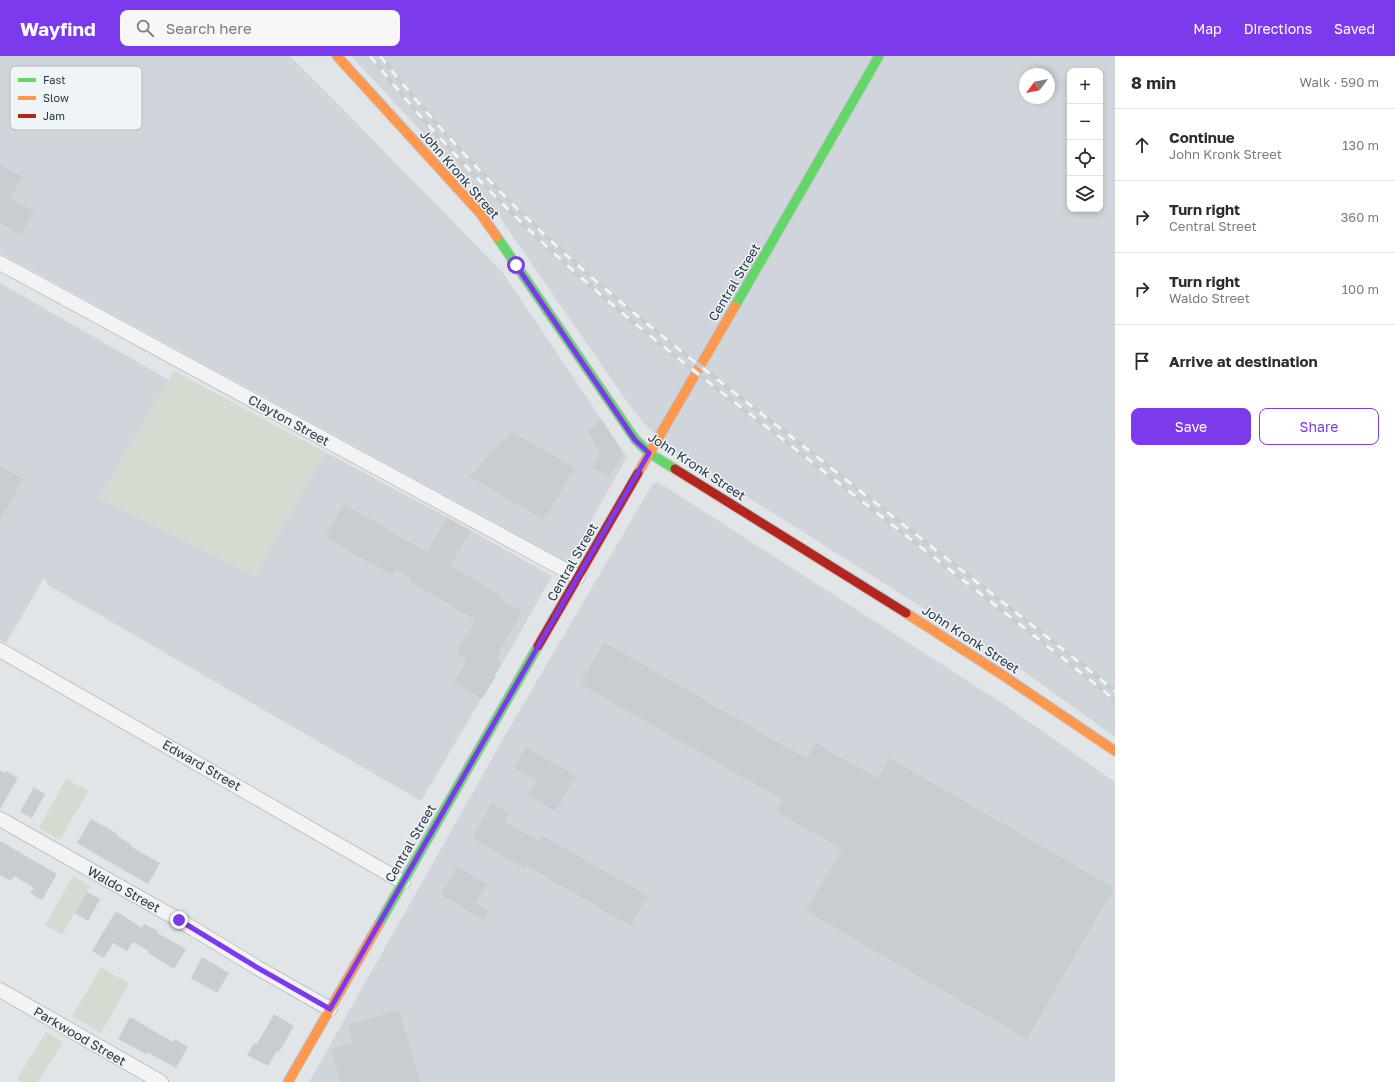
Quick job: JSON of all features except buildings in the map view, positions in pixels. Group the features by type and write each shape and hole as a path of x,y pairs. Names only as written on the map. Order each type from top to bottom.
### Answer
{"street":[{"name":"John Kronk Street","path":"337,56 480,213 635,440 649,453 952,642 1044,701 1115,751"},
{"name":"Central Street","path":"288,1082 879,56"},
{"name":"Clayton Street","path":"0,263 578,577"},
{"name":"Edward Street","path":"0,650 403,882"},
{"name":"Waldo Street","path":"0,819 179,920 258,968 330,1009"},
{"name":"Parkwood Street","path":"0,990 161,1082"}],"shaded area":[{"path":"0,56 290,56 503,273 627,457 568,562 0,253"},
{"path":"351,56 1115,56 1115,737 1026,673 670,448 644,424 625,399 494,209"},
{"path":"0,283 169,380 99,498 255,575 325,452 447,517 552,576 421,801 48,585 44,578 6,643 0,640"},
{"path":"174,371 325,452 256,575 99,498"},
{"path":"658,482 1005,705 1115,782 1115,1082 309,1082 507,732 652,485"},
{"path":"66,779 88,791 60,840 39,828"},
{"path":"73,876 90,886 62,935 45,925"},
{"path":"101,967 129,984 101,1033 72,1016"},
{"path":"46,1032 63,1042 38,1082 23,1082 17,1079"}],"railway":[{"path":"370,56 449,148 505,206 593,288 697,373 1115,700"},
{"path":"380,56 454,143 506,198 589,275 697,364 1115,691"}],"traffic: fast":[{"path":"735,306 879,56"},
{"path":"497,237 635,439 649,453 675,469"},
{"path":"379,924 538,646"}],"traffic: slow":[{"path":"337,56 480,213 497,237"},
{"path":"638,473 735,306"},
{"path":"906,613 1001,674 1115,751"},
{"path":"288,1082 379,924"}],"traffic: jam":[{"path":"675,469 906,613"},
{"path":"538,646 638,473"}],"route":[{"path":"179,920 258,968 330,1009 649,453 635,440 516,265"}]}
